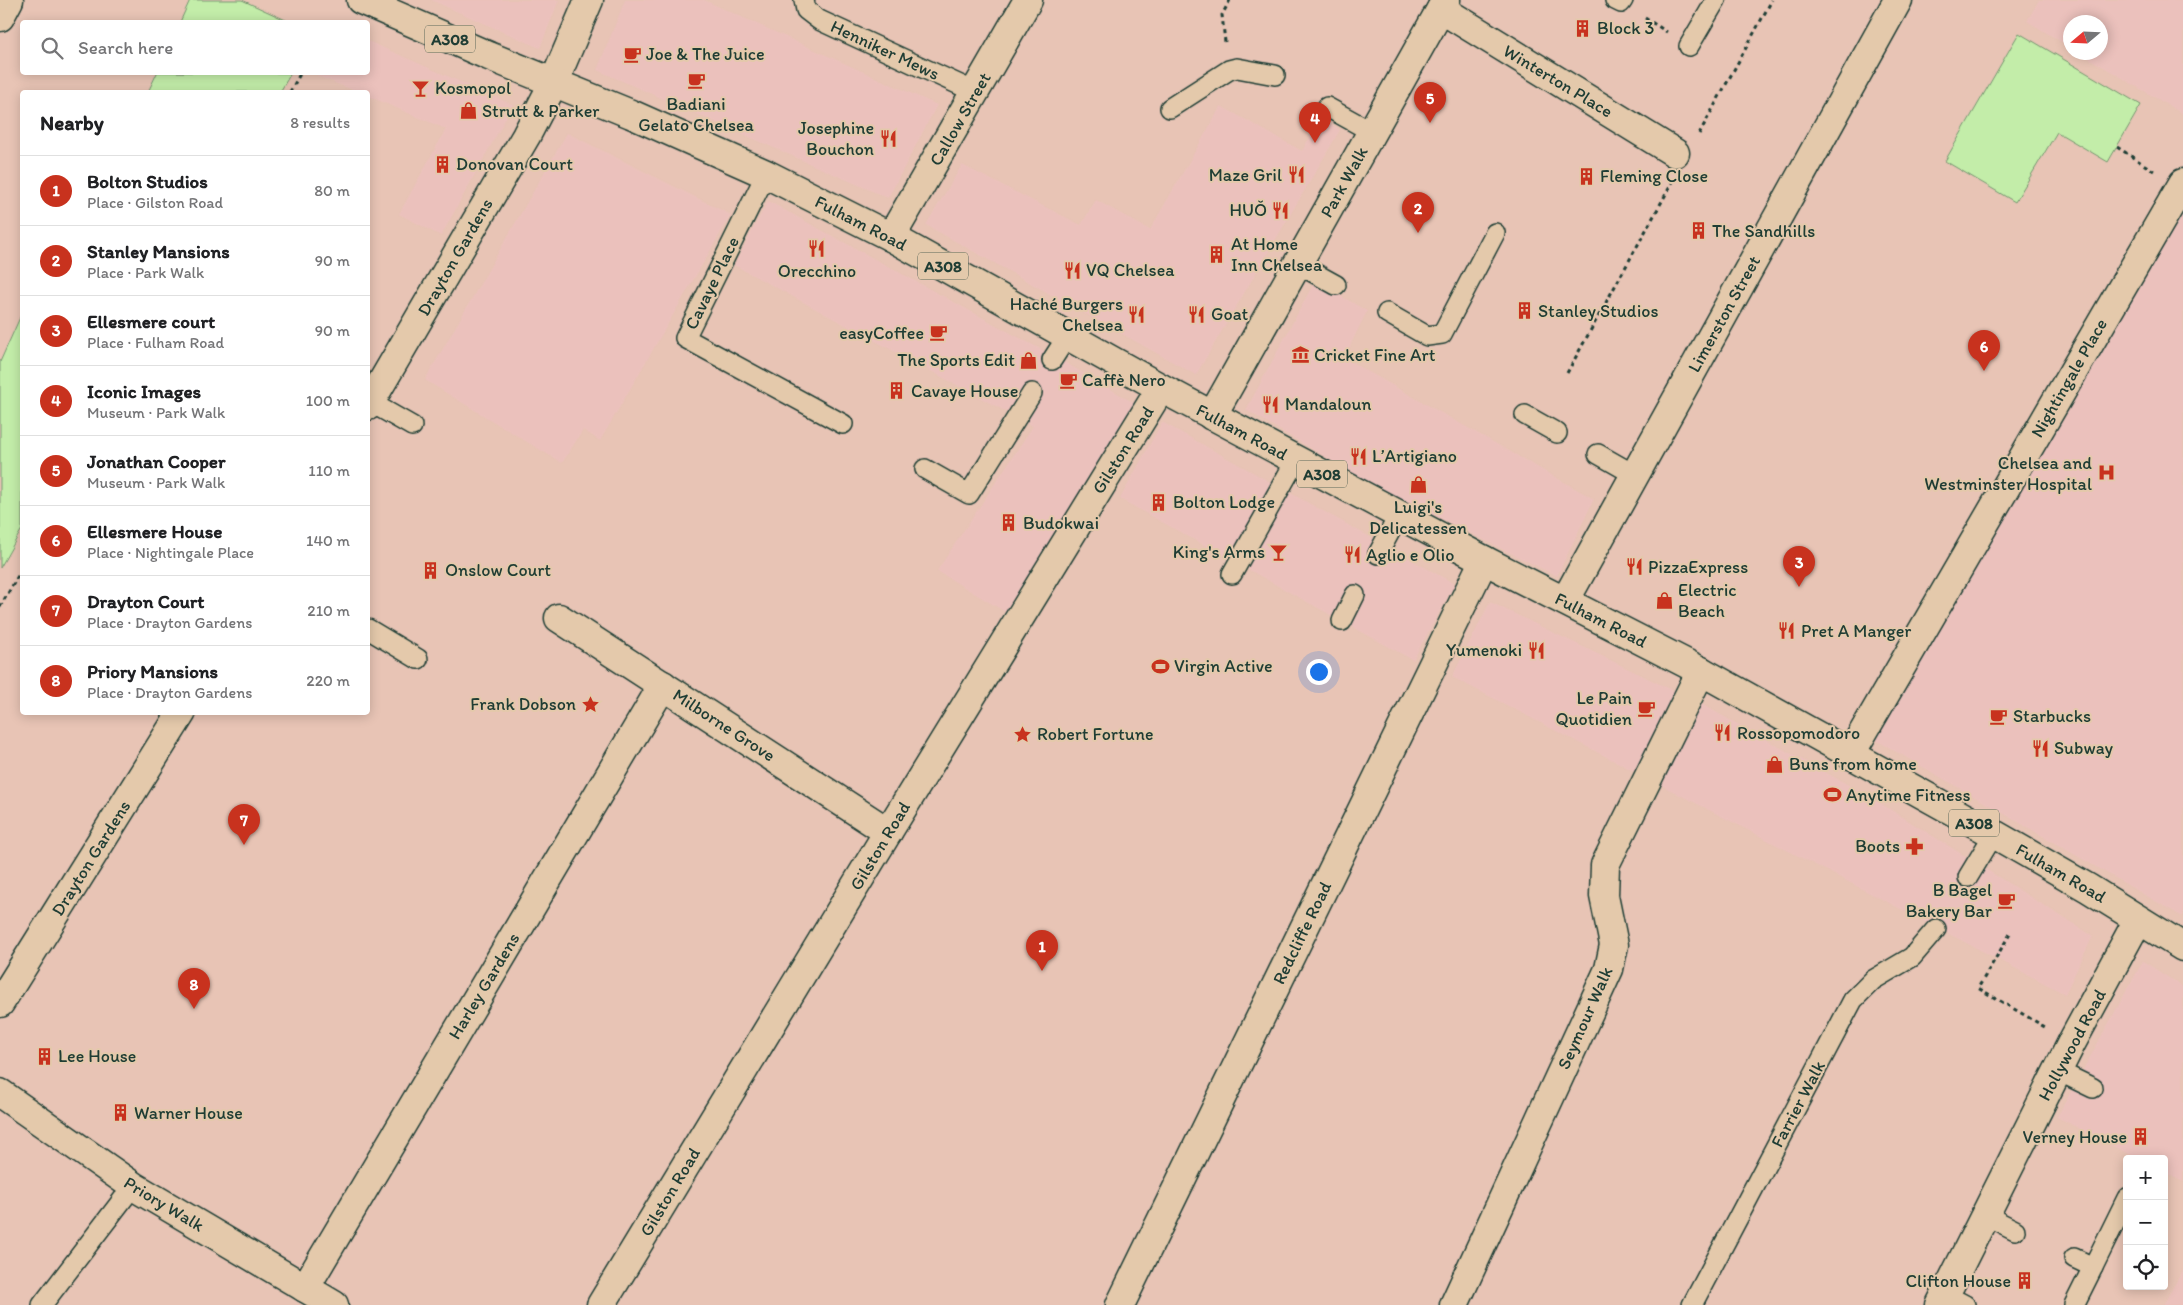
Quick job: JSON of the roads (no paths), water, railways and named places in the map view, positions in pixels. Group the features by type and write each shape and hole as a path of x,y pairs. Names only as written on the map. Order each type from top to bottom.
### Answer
{"street":[{"path":"0,17 9,0"},
{"name":"Fulham Road","path":"360,0 766,174 891,237 1212,416 1484,560 1701,671 1994,834 2183,948"},
{"name":"Drayton Gardens","path":"370,402 526,136 554,82 589,0"},
{"name":"Callow Street","path":"891,237 1028,0"},
{"name":"Limerston Street","path":"1565,601 1898,0"},
{"name":"Park Walk","path":"1212,416 1444,5"},
{"name":"Winterton Place","path":"1444,5 1675,153"},
{"name":"Nightingale Place","path":"1850,755 2183,183"},
{"name":"Gilston Road","path":"601,1305 888,832 1161,388"},
{"name":"Redcliffe Road","path":"1120,1305 1484,560"},
{"name":"Milborne Grove","path":"559,618 888,832"},
{"name":"Seymour Walk","path":"1454,1305 1609,968 1614,944 1604,896 1605,865 1701,671"},
{"name":"Harley Gardens","path":"306,1288 663,685"},
{"name":"Drayton Gardens","path":"0,1003 180,715"},
{"name":"Hollywood Road","path":"1950,1302 1985,1214 2138,920"},
{"name":"Priory Walk","path":"0,1093 133,1186 334,1305"}],"lane":[{"name":"Henniker Mews","path":"804,0 806,10 819,20 975,92"},
{"path":"1689,46 1716,0"},
{"path":"1170,108 1229,70 1237,68 1275,75"},
{"path":"1327,106 1372,132"},
{"name":"Cavaye Place","path":"766,174 685,338 843,424"},
{"path":"1387,313 1427,336 1442,334 1495,234"},
{"path":"1298,264 1336,285"},
{"path":"1052,360 1068,335"},
{"path":"925,469 969,494 1032,393"},
{"path":"370,405 412,426"},
{"path":"1525,416 1557,433"},
{"path":"1598,454 1635,475"},
{"path":"1232,574 1296,460"},
{"path":"1378,554 1399,515"},
{"path":"1342,621 1355,595"},
{"path":"370,630 418,659"},
{"path":"1968,877 1994,834"},
{"name":"Farrier Walk","path":"1692,1305 1853,1000 1873,980 1912,958 1936,929"},
{"path":"2058,1071 2092,1088"},
{"path":"42,1305 133,1186"},
{"path":"2074,1305 2126,1200"},
{"path":"1985,1214 2015,1230"},
{"path":"2074,1258 2092,1267"}],"place":[{"name":"Block 3","path":"1583,28"},
{"name":"Joe & The Juice","path":"632,54"},
{"name":"Badiani Gelato Chelsea","path":"696,81"},
{"name":"Kosmopol","path":"421,88"},
{"name":"Strutt & Parker","path":"468,111"},
{"name":"Jonathan Cooper","path":"1430,123"},
{"name":"Josephine Bouchon","path":"888,138"},
{"name":"Iconic Images","path":"1315,143"},
{"name":"Donovan Court","path":"442,164"},
{"name":"Maze Gril","path":"1296,175"},
{"name":"Fleming Close","path":"1586,176"},
{"name":"HUŎ","path":"1281,210"},
{"name":"The Sandhills","path":"1698,231"},
{"name":"Stanley Mansions","path":"1418,233"},
{"name":"Orecchino","path":"817,248"},
{"name":"At Home Inn Chelsea","path":"1217,254"},
{"name":"VQ Chelsea","path":"1072,270"},
{"name":"Stanley Studios","path":"1524,311"},
{"name":"Haché Burgers Chelsea","path":"1137,314"},
{"name":"Goat","path":"1197,314"},
{"name":"easyCoffee","path":"938,333"},
{"name":"Cricket Fine Art","path":"1300,355"},
{"name":"The Sports Edit","path":"1029,360"},
{"name":"Ellesmere House","path":"1984,371"},
{"name":"Caffè Nero","path":"1068,380"},
{"name":"Cavaye House","path":"897,391"},
{"name":"Mandaloun","path":"1271,404"},
{"name":"L’Artigiano","path":"1358,456"},
{"name":"Chelsea and Westminster Hospital","path":"2106,473"},
{"name":"Luigi's Delicatessen","path":"1418,484"},
{"name":"Bolton Lodge","path":"1159,502"},
{"name":"Budokwai","path":"1009,523"},
{"name":"King's Arms","path":"1279,552"},
{"name":"Aglio e Olio","path":"1352,555"},
{"name":"PizzaExpress","path":"1634,567"},
{"name":"Onslow Court","path":"431,570"},
{"name":"Ellesmere court","path":"1799,587"},
{"name":"Electric Beach","path":"1664,600"},
{"name":"Pret A Manger","path":"1787,631"},
{"name":"Yumenoki","path":"1536,650"},
{"name":"Virgin Active","path":"1160,666"},
{"name":"Frank Dobson","path":"590,704"},
{"name":"Le Pain Quotidien","path":"1646,708"},
{"name":"Starbucks","path":"1999,716"},
{"name":"Rossopomodoro","path":"1723,733"},
{"name":"Robert Fortune","path":"1023,734"},
{"name":"Subway","path":"2040,748"},
{"name":"Buns from home","path":"1775,764"},
{"name":"Anytime Fitness","path":"1832,795"},
{"name":"Drayton Court","path":"244,845"},
{"name":"Boots","path":"1914,846"},
{"name":"B Bagel Bakery Bar","path":"2006,900"},
{"name":"Bolton Studios","path":"1042,971"},
{"name":"Priory Mansions","path":"194,1009"},
{"name":"Lee House","path":"44,1056"},
{"name":"Warner House","path":"120,1113"},
{"name":"Verney House","path":"2141,1137"},
{"name":"Clifton House","path":"2025,1281"}]}
